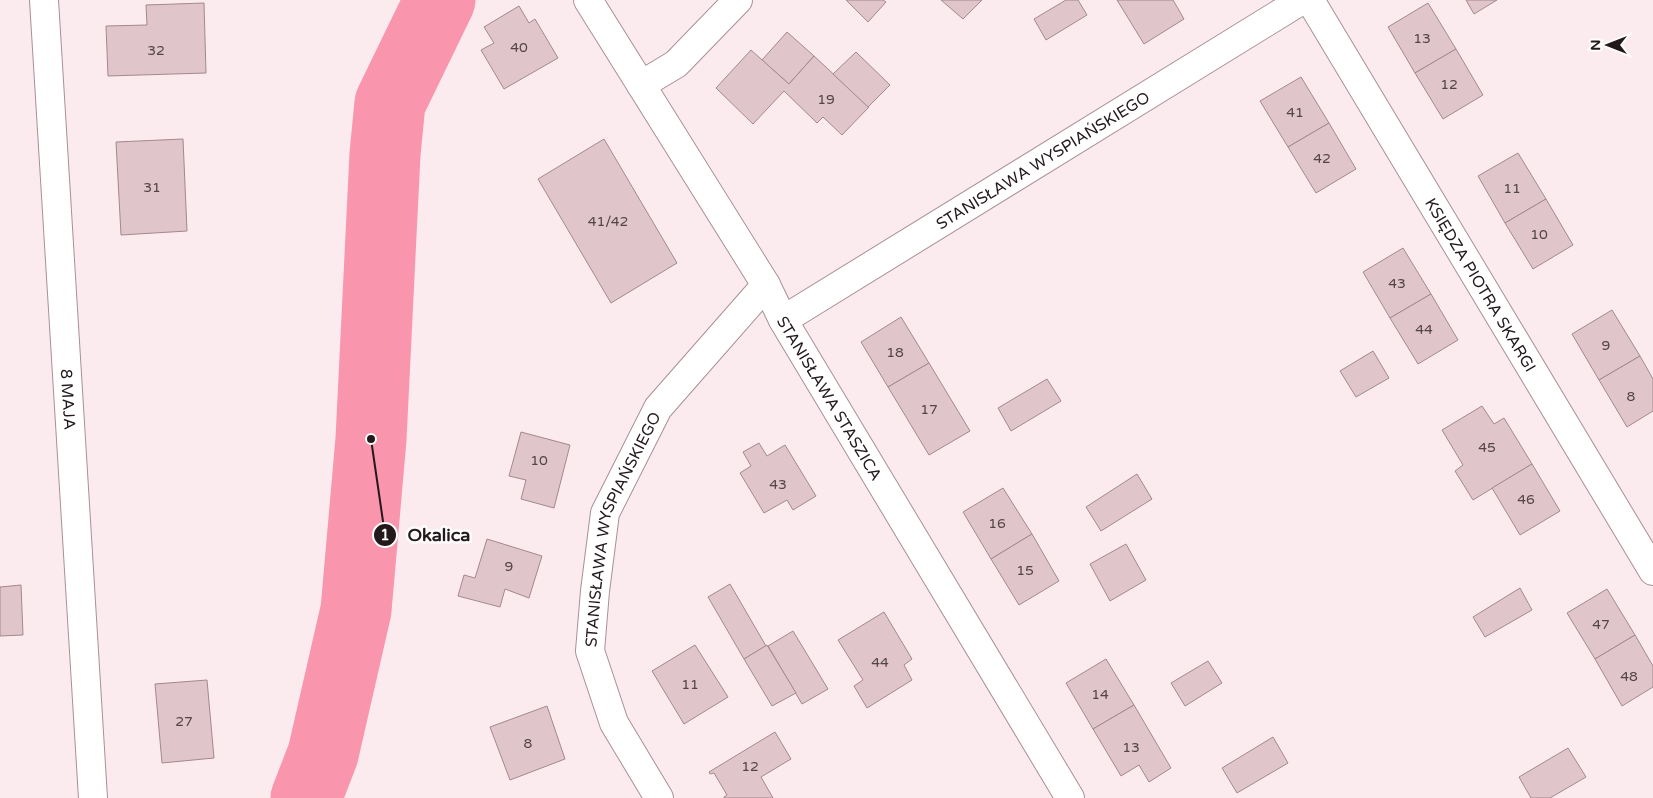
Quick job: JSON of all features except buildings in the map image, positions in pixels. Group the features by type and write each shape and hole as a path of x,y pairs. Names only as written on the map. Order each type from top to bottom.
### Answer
{"street":[{"name":"8 MAJA","path":"44,0 93,798"},
{"name":"STANISŁAWA STASZICA","path":"588,0 766,285 783,320 1070,798"},
{"path":"641,85 676,64 738,0"},
{"name":"STANISŁAWA WYSPIAŃSKIEGO","path":"783,320 1302,0"},
{"name":"KSIĘDZA PIOTRA SKARGI","path":"1310,0 1653,570"},
{"name":"STANISŁAWA WYSPIAŃSKIEGO","path":"659,798 614,723 590,651 595,591 605,513 658,408 766,285"}],"waterway":[{"path":"306,798 323,754 356,610 371,439 385,154 390,103 440,0"}],"place":[{"name":"Okalica","path":"371,439"}]}
